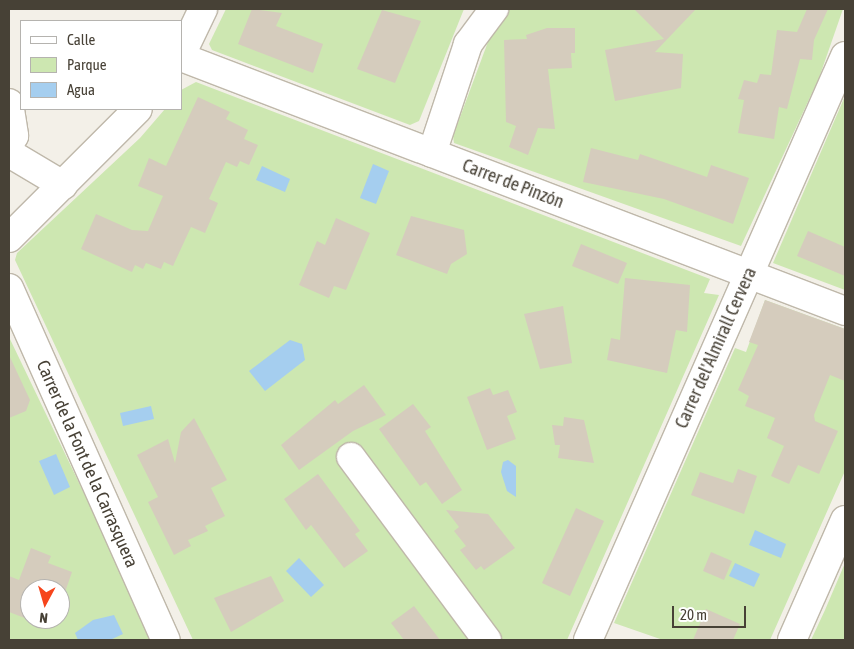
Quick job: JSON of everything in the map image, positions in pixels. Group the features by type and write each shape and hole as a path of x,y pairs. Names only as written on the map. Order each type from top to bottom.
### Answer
{"street":[{"path":"182,54 203,9"},
{"path":"432,153 468,44 494,9"},
{"name":"Carrer de Pinzón","path":"182,56 749,275 845,310"},
{"name":"Carrer del'Almirall Cervera","path":"588,640 845,56"},
{"path":"9,103 14,136 9,145"},
{"path":"9,238 137,110"},
{"path":"9,153 63,185"},
{"name":"Carrer de la Font de la Carrasquera","path":"9,288 166,640"},
{"path":"351,457 487,640"},
{"path":"792,640 845,520"}],"green space":[{"path":"226,9 464,9 419,121 410,125 212,50 209,44"},
{"path":"508,9 843,9 819,78 741,246 454,143 453,136 492,31"},
{"path":"196,82 710,279 704,293 719,295 567,640 193,640 15,260 17,253 140,138 164,110 182,110 182,89"},
{"path":"845,96 845,290 773,263"},
{"path":"765,300 845,329 845,471 770,640 663,640 614,623 735,348 746,352"},
{"path":"9,337 130,589 153,640 9,640"},
{"path":"845,563 845,640 811,640 825,610"}],"water":[{"path":"373,164 389,171 376,204 360,198"},
{"path":"262,166 290,179 285,192 256,180"},
{"path":"290,340 302,344 305,360 265,391 249,371"},
{"path":"151,406 154,419 123,426 120,413"},
{"path":"56,454 70,487 54,495 39,461"},
{"path":"508,460 516,466 516,497 507,491 501,472 503,462"},
{"path":"755,530 786,544 781,558 749,545"},
{"path":"299,558 324,585 311,597 286,571"},
{"path":"735,563 760,574 754,587 729,576"},
{"path":"114,615 123,634 110,640 78,640 75,633 93,620"}],"building":[{"path":"252,9 282,13 276,26 323,44 313,73 238,44"},
{"path":"634,9 696,9 655,52 683,54 681,88 615,101 605,50 664,39"},
{"path":"807,9 828,9 814,40 812,60 800,59 787,109 779,107 774,139 738,133 744,100 738,99 744,80 757,83 760,74 771,75 777,30 797,32"},
{"path":"382,10 421,21 395,83 357,69"},
{"path":"547,28 575,28 575,53 571,53 572,68 548,69 555,129 538,128 528,155 509,147 516,126 506,122 504,40 527,39 526,35"},
{"path":"198,97 230,112 226,119 248,130 244,139 258,145 249,165 240,161 237,167 226,162 209,199 218,203 205,233 191,227 173,266 164,262 161,269 146,263 143,269 135,265 132,272 81,249 96,214 132,230 148,231 163,196 138,186 149,158 166,166"},
{"path":"591,148 638,160 640,154 707,177 711,165 749,178 733,224 664,199 583,182"},
{"path":"411,216 464,230 467,254 451,264 447,274 396,255"},
{"path":"336,218 370,233 346,290 334,286 329,298 299,285 317,241 325,245"},
{"path":"808,231 845,247 845,276 797,256"},
{"path":"581,244 627,263 618,284 572,266"},
{"path":"625,278 690,285 687,332 676,330 667,373 607,360 611,338 620,340"},
{"path":"765,300 845,329 845,381 830,375 814,415 815,421 838,431 819,474 798,465 789,484 771,476 784,446 767,438 775,418 745,406 749,396 738,390 758,345 749,342"},
{"path":"563,306 572,363 540,369 524,314"},
{"path":"9,355 30,400 26,411 9,418"},
{"path":"364,385 386,415 353,431 299,470 281,445 335,400 338,404"},
{"path":"490,388 493,395 508,390 517,412 507,416 516,439 487,450 467,397"},
{"path":"413,404 431,427 425,431 462,490 442,504 426,482 420,486 379,429"},
{"path":"564,417 584,420 594,463 558,458 560,445 555,445 552,425 563,426"},
{"path":"194,418 227,480 211,488 225,516 205,526 208,531 188,540 191,546 174,555 148,502 158,497 137,455 168,439 175,463 181,432"},
{"path":"738,469 757,476 744,514 691,495 700,472 733,483"},
{"path":"318,474 360,531 355,534 368,551 344,568 311,525 306,530 284,499"},
{"path":"576,508 604,521 570,596 542,583"},
{"path":"446,510 488,514 515,548 484,570 481,566 476,570 460,550 466,546 454,531 459,527"},
{"path":"31,548 51,556 48,563 72,572 70,579 20,579 20,616 9,612 9,576 19,580"},
{"path":"711,552 732,561 724,580 703,571"},
{"path":"271,576 284,601 231,632 214,598"},
{"path":"414,606 440,640 404,640 391,623"},
{"path":"706,609 740,624 733,640 693,640"}]}
